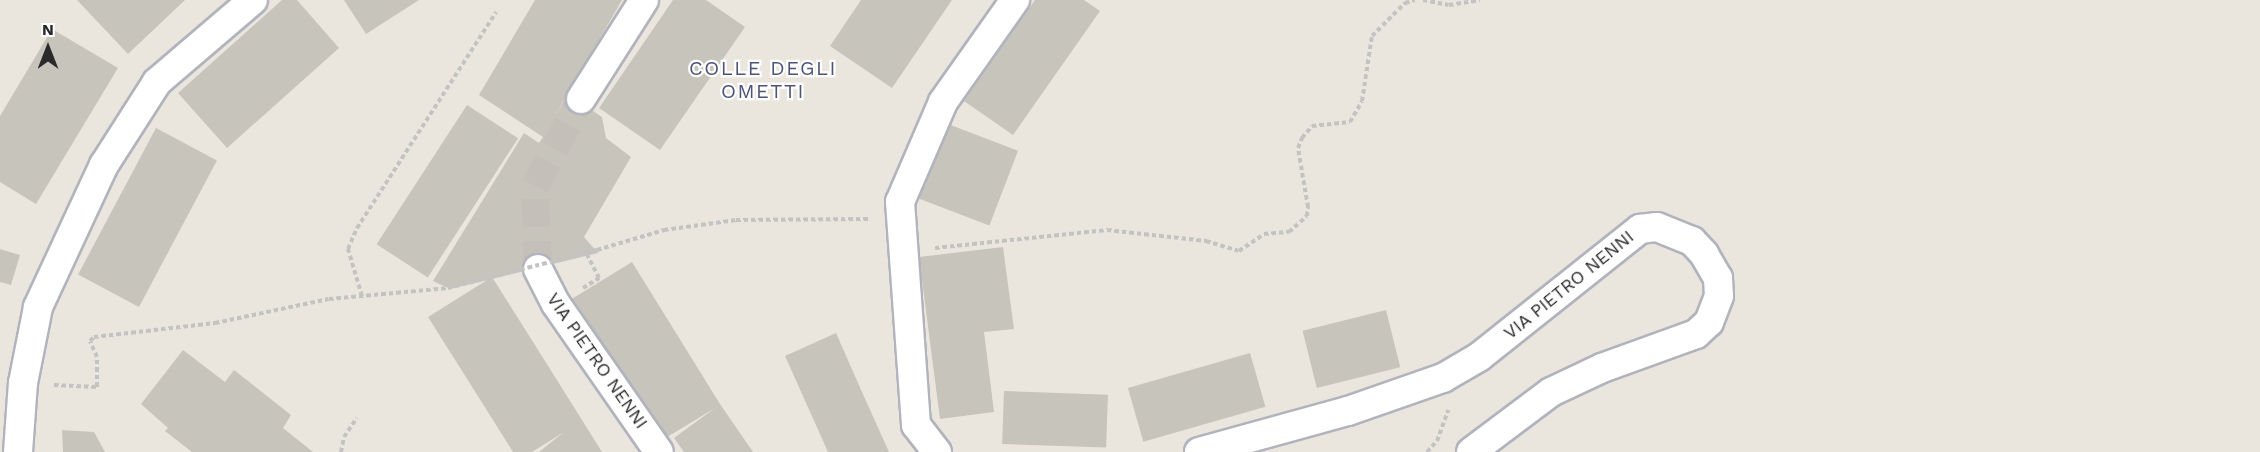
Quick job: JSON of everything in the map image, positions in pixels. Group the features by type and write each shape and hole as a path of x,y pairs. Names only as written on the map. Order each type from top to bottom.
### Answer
{"street":[{"path":"18,452 23,383 38,307 104,165 157,82 253,0"},
{"path":"581,99 644,0"},
{"path":"937,452 916,425 900,202 939,111 1015,0"},
{"name":"VIA PIETRO NENNI","path":"1199,452 1348,411 1443,378 1479,357 1640,229 1657,227 1692,241 1718,278 1715,311 1696,334 1602,368 1551,392 1472,452"},
{"name":"VIA PIETRO NENNI","path":"538,269 547,291 659,452"}],"path":[{"path":"902,251 1107,230 1206,241 1239,251 1264,234 1289,232 1306,216 1308,207 1298,148 1302,138 1312,126 1350,122 1362,101 1372,36 1406,3 1415,0"},
{"path":"1422,0 1449,5 1480,0"},
{"path":"362,296 348,249 357,228 496,12"},
{"path":"23,383 97,387 97,357 90,340 94,336 215,323 362,296 431,292 597,250 664,230 757,218 900,219"},
{"path":"341,452 344,436 357,418"},
{"path":"1427,452 1437,441"}],"building":[{"path":"77,0 185,0 128,54"},
{"path":"282,0 297,0 339,48 227,148 178,93"},
{"path":"344,0 419,0 366,34"},
{"path":"535,0 622,0 555,116 568,95 602,117 606,138 631,157 584,237 598,253 450,289 433,281 524,133 539,143 543,137 479,95"},
{"path":"673,0 706,0 745,27 660,150 599,108"},
{"path":"861,0 952,0 892,88 830,46"},
{"path":"1035,0 1084,0 1100,11 1013,135 964,101"},
{"path":"52,29 118,68 36,204 0,182 0,116"},
{"path":"467,105 518,138 428,277 377,244"},
{"path":"948,124 1018,151 989,226 919,199"},
{"path":"156,128 217,160 139,307 78,275"},
{"path":"1003,247 1014,329 984,332 994,412 940,419 919,257"},
{"path":"0,249 20,255 11,285 0,282"},
{"path":"632,262 720,404 753,452 684,452 674,438 715,408 659,442 570,300"},
{"path":"492,277 602,452 539,452 564,432 532,452 513,452 428,317"},
{"path":"1386,310 1400,367 1317,388 1303,331"},
{"path":"836,333 889,452 828,452 785,356"},
{"path":"183,350 225,382 234,370 291,415 283,428 313,452 192,452 165,431 168,428 141,404"},
{"path":"1250,353 1265,407 1143,442 1128,388"},
{"path":"1004,391 1108,395 1106,448 1002,444"},
{"path":"62,430 94,432 105,452 63,452"}],"tunnel":[{"path":"538,269 535,186 581,99"}],"district":[{"name":"COLLE DEGLI OMETTI","path":"763,80"}]}
